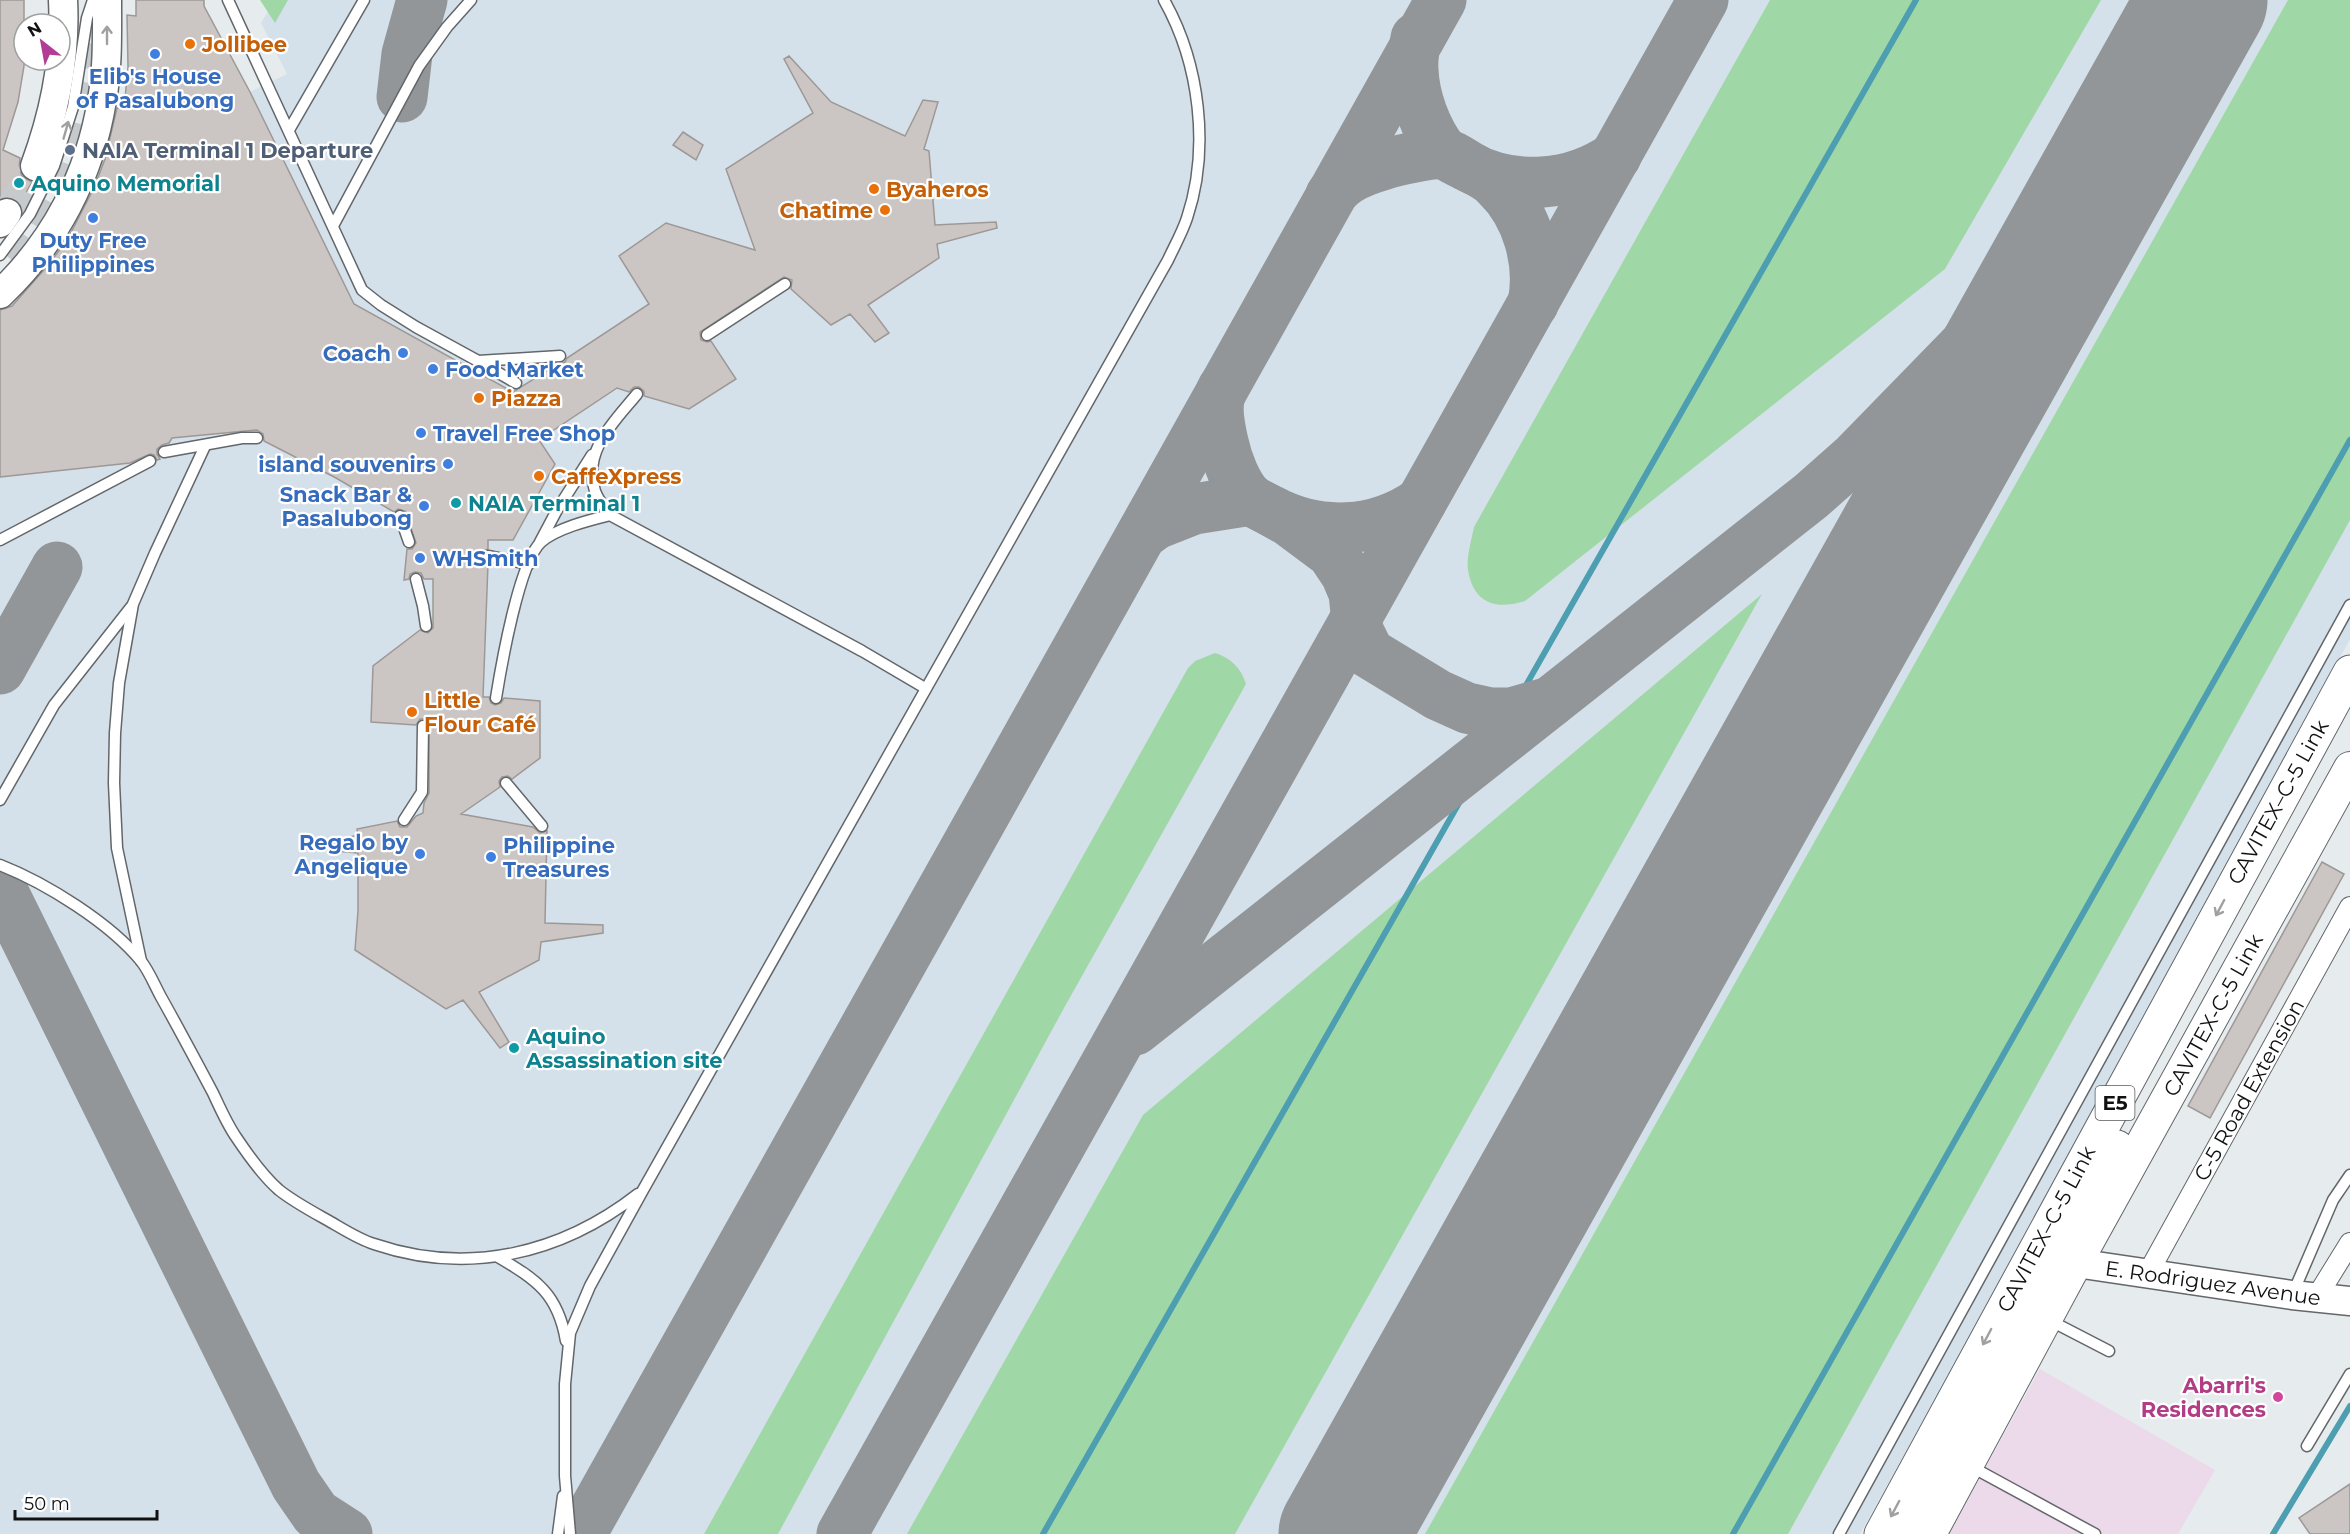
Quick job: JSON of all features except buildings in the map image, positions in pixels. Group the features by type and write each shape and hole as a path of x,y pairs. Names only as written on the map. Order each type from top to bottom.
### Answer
{"highway":[{"name":"CAVITEX–C-5 Link","path":"1881,1534 2350,672"},
{"name":"CAVITEX–C-5 Link","path":"1910,1534 2350,715"}],"main road":[{"name":"CAVITEX-C-5 Link","path":"2076,1263 2350,768"},
{"path":"1930,1534 2076,1263"}],"street":[{"path":"35,166 54,107 60,77 63,0"},
{"path":"0,294 21,275 42,249 74,193 87,157 102,101 106,71 107,0"},
{"name":"C-5 Road Extension","path":"2148,1273 2350,907"},
{"path":"2304,1297 2350,1243"},
{"name":"E. Rodriguez Avenue","path":"2076,1263 2304,1297 2350,1301"}],"lane":[{"path":"0,255 30,213 54,166 73,107 87,18 93,0"},
{"path":"228,0 362,290 416,327 516,383"},
{"path":"289,130 364,0"},
{"path":"333,226 419,66 447,27 471,0"},
{"path":"570,1534 565,1476 565,1384 567,1350 575,1318 643,1190 1168,260 1186,219 1195,184 1198,154 1196,101 1187,51 1174,17 1164,0"},
{"path":"707,335 785,284"},
{"path":"478,361 560,356"},
{"path":"496,698 506,639 529,564 557,510 614,422 637,394"},
{"path":"164,452 243,438 257,438"},
{"path":"205,446 154,553 134,604 119,683 114,783 117,848 141,962 235,1136 278,1189 306,1208 371,1244 407,1254 446,1258 498,1257 542,1247 571,1237 613,1214 643,1190"},
{"path":"594,452 592,469 596,494 610,515 862,651 925,688"},
{"path":"0,540 150,461"},
{"path":"540,543 583,522 610,515"},
{"path":"400,516 409,542"},
{"path":"488,556 529,564"},
{"path":"416,579 426,626"},
{"path":"0,800 54,705 134,604"},
{"path":"1839,1534 2350,605"},
{"path":"404,820 422,792 423,726"},
{"path":"506,783 542,826"},
{"path":"0,865 38,882 71,902 106,928 141,962"},
{"path":"2304,1297 2307,1256 2333,1200 2350,1175"},
{"path":"498,1257 524,1272 555,1303 563,1324 567,1350"},
{"path":"2046,1319 2109,1351"},
{"path":"2307,1446 2350,1374"},
{"path":"1968,1464 2095,1534"},
{"path":"558,1534 565,1476"}],"shaded area":[{"path":"136,0 204,0 205,14 208,13 250,92 287,74 261,23 275,0 2350,0 2350,639 1989,1303 1860,1534 0,1534 0,299 7,293 104,106 124,108 128,67 127,15 136,15"},
{"path":"2040,1369 2215,1470 2178,1534 1949,1534"}],"green space":[{"path":"260,0 288,0 275,23"},
{"path":"1770,0 2101,0 1945,269 1525,601 1507,605 1490,603 1477,593 1469,575 1468,558 1474,527"},
{"path":"2288,0 2350,0 2350,520 1788,1534 1425,1534"},
{"path":"1762,594 1235,1534 907,1534 1143,1115"},
{"path":"1215,653 1235,664 1246,684 1064,1008 778,1534 704,1534 1188,668 1195,661"}],"waterway":[{"path":"1043,1534 1916,0"},
{"path":"1733,1534 2350,440"},
{"path":"2273,1534 2350,1406"}],"taxiway":[{"path":"402,97 407,54 422,0"},
{"path":"581,1534 1441,0"},
{"path":"842,1534 1703,0"},
{"path":"1416,38 1413,66 1418,102 1426,124 1437,143 1451,158 1485,174 1504,179 1543,182 1581,174 1616,156"},
{"path":"1331,195 1354,176 1388,163 1433,154 1446,154 1455,158 1494,182 1517,210 1530,240 1533,256 1535,272 1533,304"},
{"path":"1135,1030 1811,496 1855,457 1969,340 2101,182"},
{"path":"1223,388 1220,394 1218,415 1227,457 1240,487 1257,504 1308,524 1347,528 1385,520 1404,513 1421,502"},
{"path":"1142,534 1156,524 1194,509 1251,500 1289,521 1332,553 1346,574 1354,593 1358,631 1369,653 1438,695 1467,708 1490,713 1511,713 1550,702"},
{"path":"0,669 57,567"},
{"path":"0,886 296,1485 316,1514 347,1534"}],"runway":[{"path":"1343,1534 2203,0"}],"tunnel":[{"path":"13,261 47,211 70,159 79,132 95,44"},
{"path":"7,213 35,166"}],"place":[{"name":"Jollibee","path":"190,44"},
{"name":"Elib's House of Pasalubong","path":"155,54"},
{"name":"NAIA Terminal 1 Departure","path":"70,150"},
{"name":"Aquino Memorial","path":"19,183"},
{"name":"Byaheros","path":"874,189"},
{"name":"Chatime","path":"885,210"},
{"name":"Duty Free Philippines","path":"93,218"},
{"name":"Coach","path":"403,353"},
{"name":"Food Market","path":"433,369"},
{"name":"Piazza","path":"479,398"},
{"name":"Travel Free Shop","path":"421,433"},
{"name":"island souvenirs","path":"448,464"},
{"name":"CaffeXpress","path":"539,476"},
{"name":"NAIA Terminal 1","path":"456,503"},
{"name":"Snack Bar & Pasalubong","path":"424,506"},
{"name":"WHSmith","path":"420,558"},
{"name":"Little Flour Café","path":"412,712"},
{"name":"Regalo by Angelique","path":"420,854"},
{"name":"Philippine Treasures","path":"491,857"},
{"name":"Aquino Assassination site","path":"514,1048"},
{"name":"Abarri's Residences","path":"2278,1397"}]}
